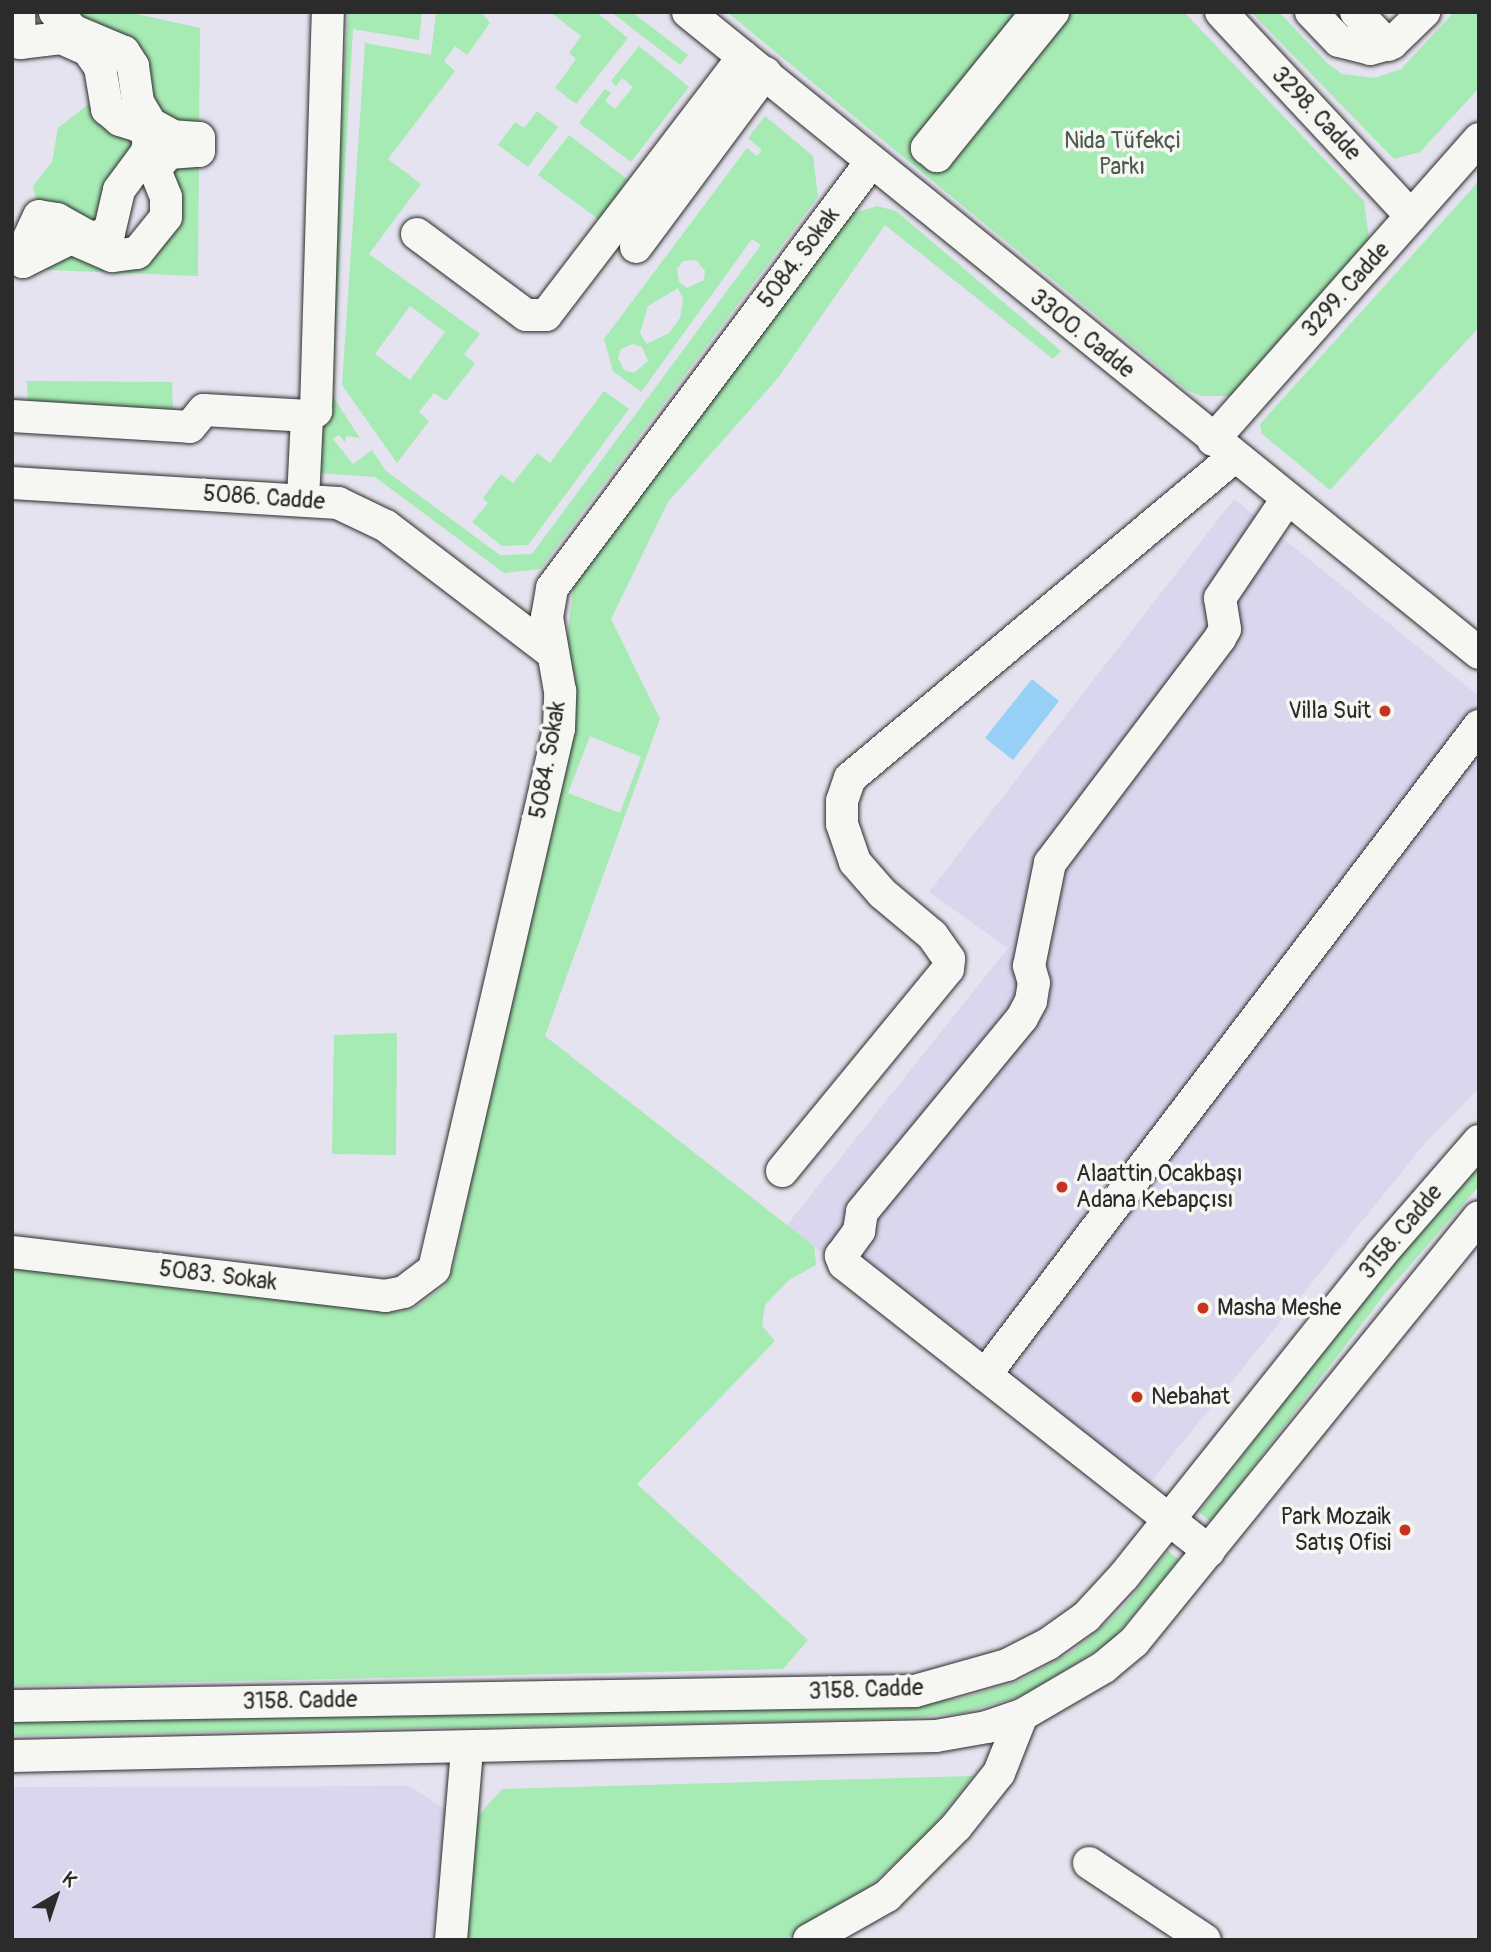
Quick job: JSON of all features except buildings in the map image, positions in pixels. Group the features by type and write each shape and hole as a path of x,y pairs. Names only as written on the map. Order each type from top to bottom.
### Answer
{"street":[{"path":"19,12 20,43 61,38 88,50 100,67 107,109 120,120 142,127 149,139 147,152 119,190 108,233 91,238 57,219 39,216 23,250 23,262 71,239 112,256 137,253 166,217 166,197 157,181 159,164 169,153 199,151 199,138 173,136 151,124 138,102 130,58 117,46 68,28 55,12"},
{"path":"12,416 190,427 204,410 307,416 317,408 328,12"},
{"name":"3300. Cadde","path":"688,12 1223,449 1479,653"},
{"path":"1037,12 927,148 937,156 1053,12"},
{"name":"3298. Cadde","path":"1221,12 1411,216"},
{"path":"1311,12 1331,34 1349,46 1370,49 1388,44 1423,12"},
{"path":"1356,12 1388,44"},
{"path":"417,234 526,315 540,318 551,310 719,112 754,65"},
{"path":"636,247 719,112"},
{"name":"3299. Cadde","path":"782,1171 948,969 949,959 932,936 881,893 855,862 842,824 842,801 850,778 1223,449 1411,216 1479,139"},
{"name":"5084. Sokak","path":"421,1282 439,1256 559,729 560,691 551,652 549,601 562,569 871,162"},
{"path":"303,499 307,416"},
{"name":"5086. Cadde","path":"12,483 338,503 386,526 551,652"},
{"path":"1209,1551 844,1264 841,1256 859,1231 862,1212 1022,1018 1031,1001 1034,983 1029,966 1050,863 1220,638 1225,629 1220,598 1287,499"},
{"path":"985,1375 1479,726"},
{"name":"3158. Cadde","path":"12,1706 915,1691 1007,1665 1048,1644 1086,1617 1479,1141"},
{"name":"3158. Cadde","path":"12,1756 936,1736 987,1727 1022,1715 1104,1667 1134,1642 1479,1217"},
{"name":"5083. Sokak","path":"12,1252 384,1296 404,1292 421,1282"},
{"path":"809,1940 887,1896 956,1827 999,1773 1022,1715"},
{"path":"451,1940 467,1748"},
{"path":"1089,1863 1205,1940"}],"shaded area":[{"path":"1234,499 1479,696 1479,1088 1426,1142 1135,1501 787,1225 1008,948 929,892"},
{"path":"410,1786 447,1811 431,1940 12,1940 12,1787"}],"green space":[{"path":"55,12 128,12 200,28 199,138 173,136 133,66"},
{"path":"348,12 422,12 419,40 353,29 332,395 360,438 346,436 345,442 339,435 333,439 353,464 372,450 386,471 500,555 532,554 761,245 752,239 641,392 613,371 604,339 747,148 757,156 762,150 748,138 765,116 813,156 818,197 540,569 504,573 375,477 318,473","holes":["696,260 705,271 704,280 687,288 679,282 677,269 683,261","678,288 683,299 680,318 669,333 647,344 640,333 648,306","633,344 642,347 648,361 634,373 624,370 618,358 621,349"]},
{"path":"436,12 481,12 490,23 467,55 455,46 444,61 455,71 388,159 421,184 369,254 480,334 464,354 475,364 446,401 434,393 419,412 429,421 397,463 342,385 365,43 431,55","holes":["410,306 445,332 410,380 375,354"]},
{"path":"550,12 596,12 628,38 576,104 555,88 576,59 569,53 581,36"},
{"path":"611,12 632,12 688,55 680,65"},
{"name":"Nida Tüfekçi Parkı","path":"727,12 1184,12 1364,201 1369,238 1234,396 1201,396 1187,390"},
{"path":"1251,12 1279,12 1328,64 1342,74 1375,78 1401,69 1454,12 1479,12 1479,88 1420,152 1394,159"},
{"path":"639,46 689,87 631,162 579,123 605,89 611,93 605,101 615,109 633,87 622,78 616,86 611,81"},
{"path":"90,103 142,127 113,227 38,206 33,186 52,162 58,128"},
{"path":"537,111 558,127 528,167 498,145 515,122 524,128"},
{"path":"569,135 631,182 601,221 538,175"},
{"path":"199,151 198,276 23,269 23,262 147,245 157,181"},
{"path":"1479,181 1479,327 1330,490 1262,434 1260,424"},
{"path":"877,206 896,211 1061,351 1053,359 885,225 778,378 668,502 611,619 660,719 545,1036 814,1246 816,1265 789,1280 765,1305 762,1326 775,1341 637,1484 808,1640 783,1669 12,1686 12,1265 396,1312 414,1308 444,1286 453,1268 574,686 567,639 573,589 579,573 850,214","holes":["590,736 641,757 620,813 568,793"]},
{"path":"27,381 172,382 173,414 28,404"},
{"path":"604,391 629,409 528,545 502,546 472,522 488,503 483,498 501,474 513,483 537,453 550,463"},
{"path":"397,1033 396,1155 332,1154 334,1035"},
{"path":"1479,1166 1479,1186 1384,1295 1211,1522 1199,1512 1372,1288"},
{"path":"1168,1551 1179,1560 1111,1641 1027,1694 963,1713 898,1719 12,1736 12,1722 895,1707 962,1698 1019,1681 1073,1651 1120,1611"},
{"path":"973,1776 925,1837 855,1899 783,1940 463,1940 470,1825 502,1789"}],"water":[{"path":"1032,679 1059,701 1013,760 985,738"}],"place":[{"name":"Villa Suit","path":"1385,711"},
{"name":"Alaattin Ocakbaşı Adana Kebapçısı","path":"1062,1187"},
{"name":"Masha Meshe","path":"1203,1308"},
{"name":"Nebahat","path":"1137,1397"},
{"name":"Park Mozaik Satış Ofisi","path":"1405,1530"}]}
